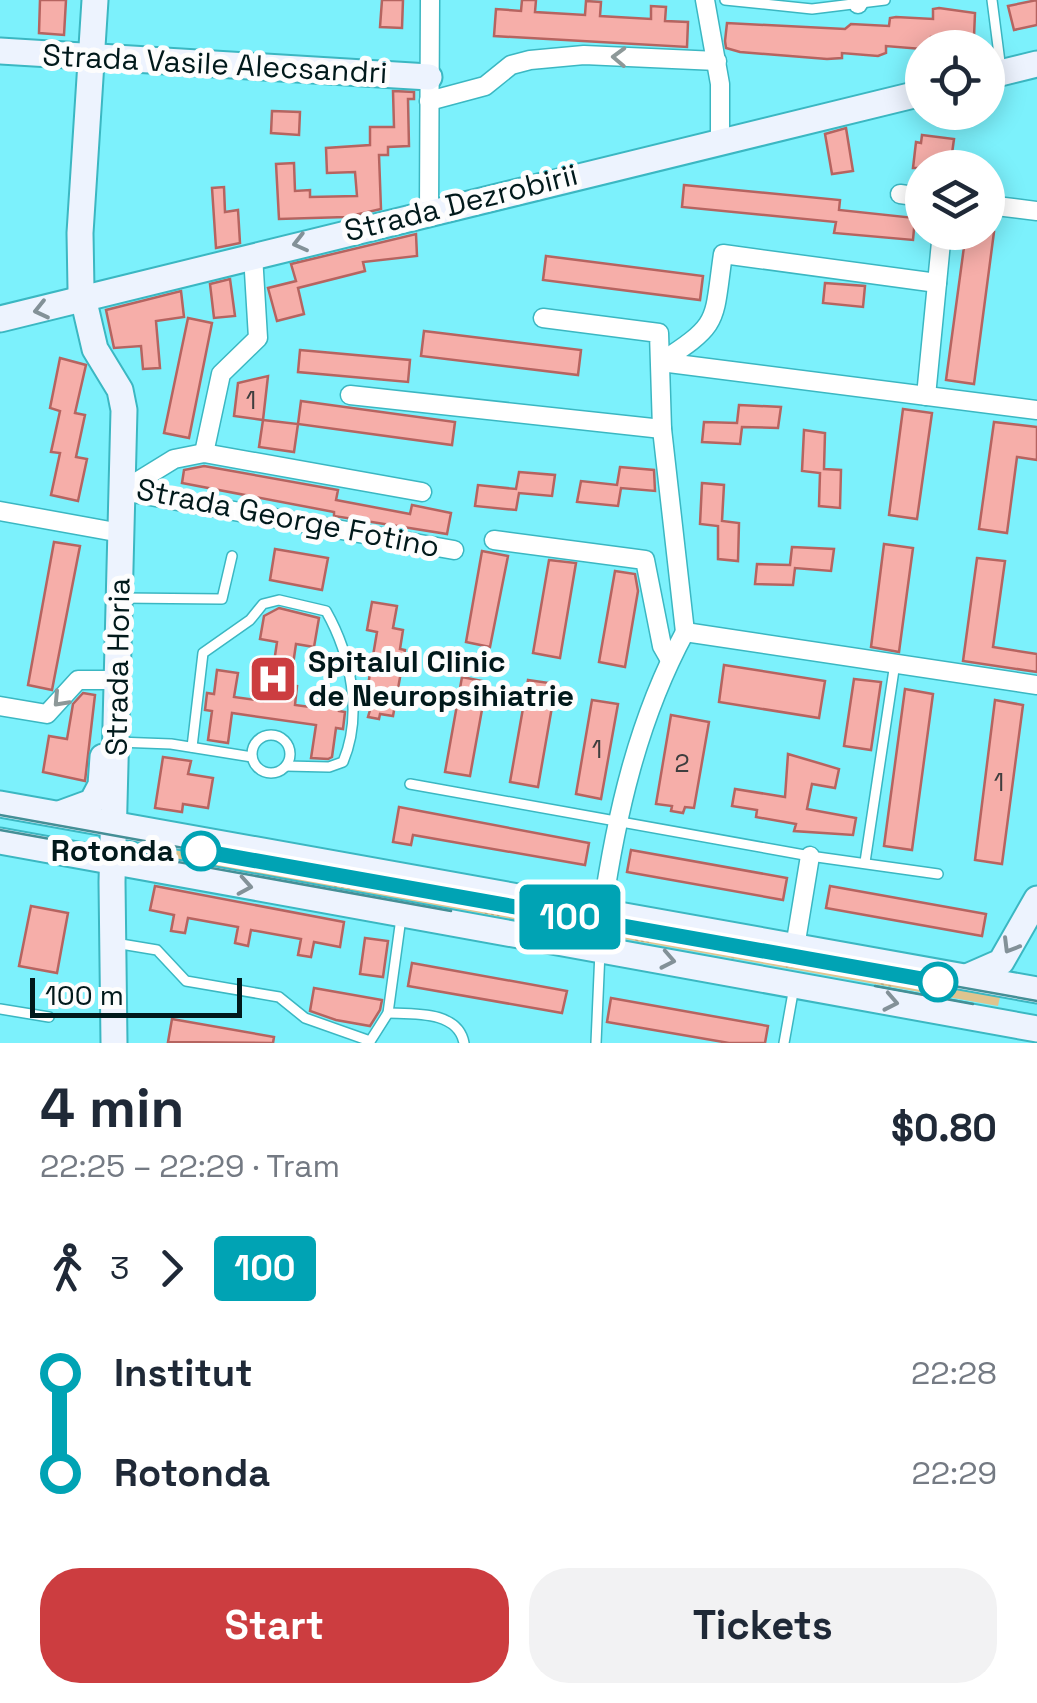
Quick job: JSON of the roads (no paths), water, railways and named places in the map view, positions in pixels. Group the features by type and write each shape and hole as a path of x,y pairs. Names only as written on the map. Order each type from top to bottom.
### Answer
{"street":[{"name":"Strada Horia","path":"95,0 80,233 82,301 94,349 124,400 114,742 114,1043"},
{"path":"428,211 430,0"},
{"path":"704,0 717,62 720,140"},
{"name":"Strada Vasile Alecsandri","path":"0,51 430,89"},
{"path":"430,89 484,86 511,65 530,60 584,55 717,62"},
{"path":"1005,72 1037,64"},
{"name":"Strada Dezrobirii","path":"0,319 905,97"},
{"path":"900,194 905,195"},
{"path":"1005,207 1037,210"},
{"path":"926,396 940,250"},
{"path":"662,362 706,332 715,308 723,254 937,283"},
{"path":"204,452 221,374 258,338 252,255"},
{"path":"543,318 659,333 662,362 662,429 685,632 654,695 615,821 602,912"},
{"path":"662,362 1037,410"},
{"path":"350,395 662,429"},
{"name":"Strada George Fotino","path":"122,490 174,460 204,452 422,492"},
{"name":"Strada George Fotino","path":"122,490 454,550"},
{"path":"0,510 121,533"},
{"path":"494,540 645,560 662,646 670,660"},
{"path":"685,632 1037,686"},
{"path":"0,706 46,714 78,680 116,680"},
{"path":"57,814 92,802 100,790 106,696 116,680"},
{"path":"0,804 1037,988 1032,1033 601,947 0,842"},
{"path":"795,948 810,856"},
{"path":"969,976 1001,962 1037,900"}],"lane":[{"path":"725,0 813,4 885,0"},
{"path":"992,0 993,30"},
{"path":"119,598 222,599 232,556"},
{"path":"114,742 192,747 252,757 263,772 276,772 286,766 329,767 343,762 353,739 351,687 337,630 326,611 310,604 280,600 262,604 250,620 203,652 192,747"},
{"path":"865,862 895,664"},
{"path":"252,757 258,740 276,736 289,748 286,766"},
{"path":"410,784 810,856 938,874"},
{"path":"113,942 157,950 186,981 279,996 305,1018 369,1042 388,1013 402,913"},
{"path":"596,1043 601,947"},
{"path":"784,1043 795,984"},
{"path":"0,1009 50,1017"},
{"path":"388,1013 451,1022 462,1031 464,1043"}],"tram line":[{"path":"0,815 1037,1001"},
{"path":"0,830 451,911"},
{"name":"100","path":"201,851 938,982"},
{"path":"875,986 973,1004"}],"place":[{"name":"Spitalul Clinic de Neuropsihiatrie","path":"273,679"},
{"name":"Rotonda","path":"201,851"}]}
